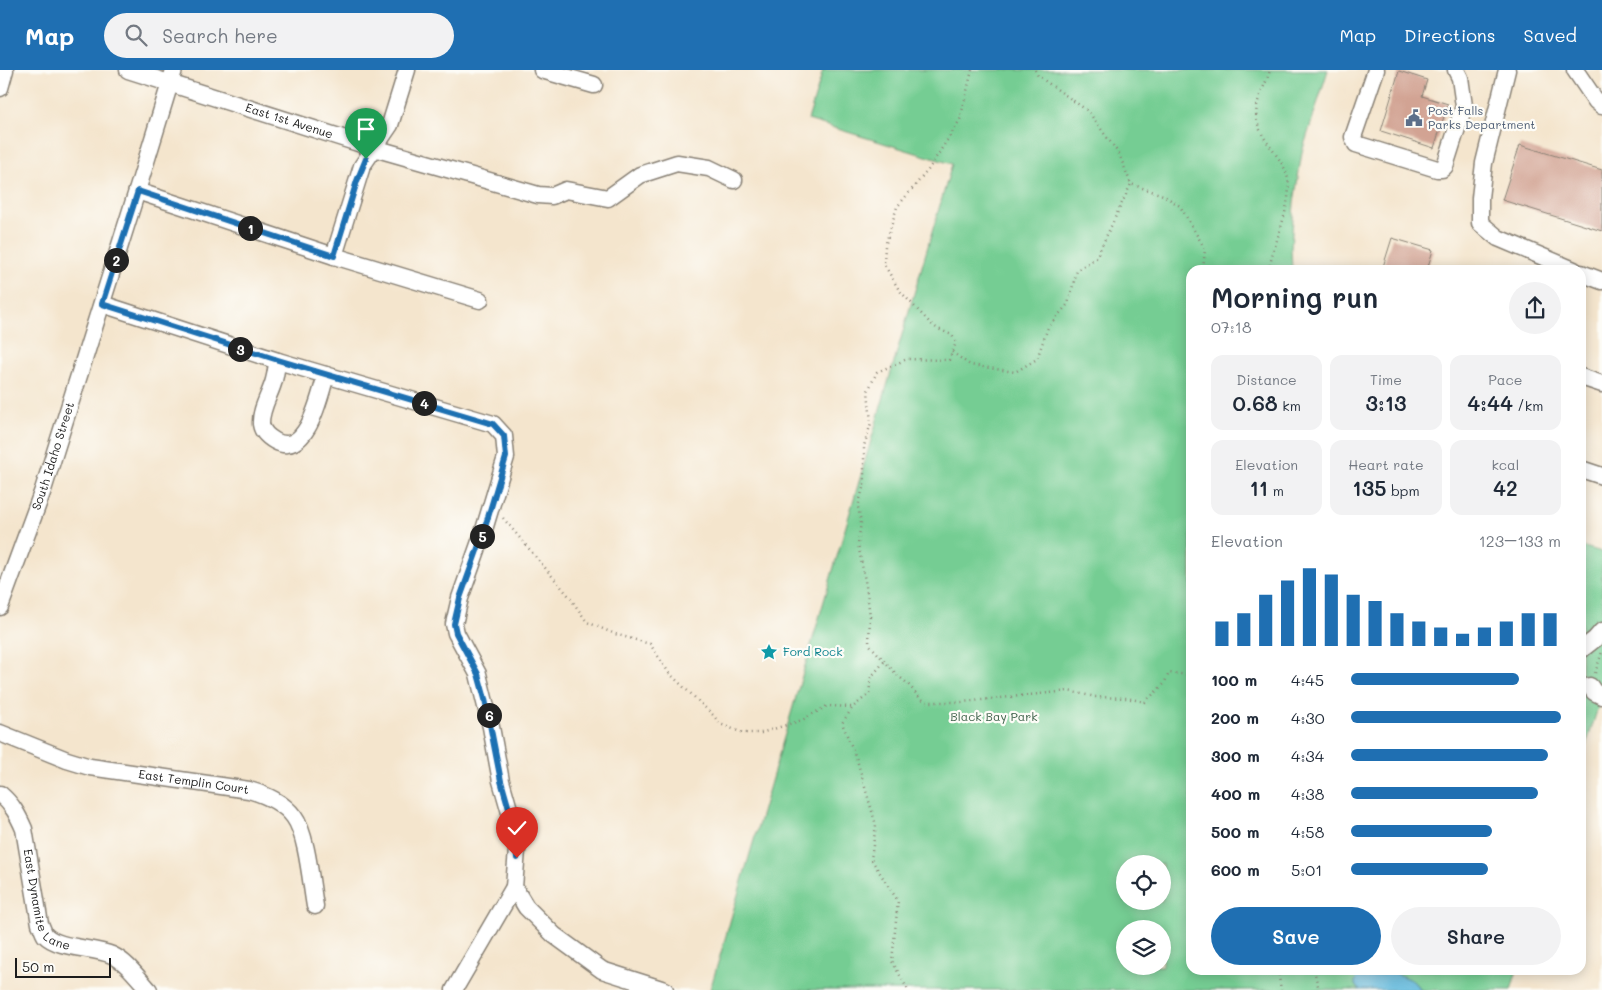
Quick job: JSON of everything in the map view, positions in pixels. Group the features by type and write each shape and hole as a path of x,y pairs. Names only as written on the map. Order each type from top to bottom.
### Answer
{"street":[{"path":"0,88 6,70"},
{"name":"East 1st Avenue","path":"128,70 172,76 374,148 538,195 552,196 566,190 608,198 640,175 677,163 709,168 734,180"},
{"path":"334,256 362,166 390,125 406,70"},
{"path":"542,70 594,85"},
{"path":"1376,70 1353,137 1356,144 1437,169 1442,169 1445,166 1464,106 1460,78 1456,70"},
{"path":"1507,70 1484,163 1480,198 1480,222 1498,238 1562,265"},
{"path":"1575,70 1596,101 1602,106"},
{"name":"South Idaho Street","path":"0,606 43,490 138,191 172,76"},
{"path":"138,191 334,256 480,300"},
{"path":"1586,275 1602,281"},
{"path":"102,304 326,375 493,424 504,436 506,457 492,506 460,598 454,624 456,633 467,652 480,682 501,781 515,830 517,850 514,887 454,990"},
{"path":"278,360 261,426 267,436 279,444 292,444 303,435 313,418 326,375"},
{"path":"1586,379 1602,384"},
{"path":"1586,471 1602,476"},
{"path":"1586,646 1602,631"},
{"name":"East Templin Court","path":"0,734 90,767 249,790 267,796 284,806 296,818 303,838 315,906"},
{"name":"East Dynamite Lane","path":"0,794 9,802 18,815 24,829 40,924 46,935 56,942 100,951 113,956 126,965 149,990"},
{"path":"514,887 526,907 554,935 602,970 664,990"}],"path":[{"path":"972,70 960,120 928,170 897,208 885,246 884,264 898,290 931,324 952,335 956,343 949,360 907,359 877,372 868,391 871,423 864,446 864,484 858,507 861,522 858,544 870,616 869,644 898,676 926,702 962,702 1068,691 1096,697 1127,698 1146,702 1164,684 1169,673 1186,675"},
{"path":"1035,70 1038,76 1088,111 1119,154 1132,184 1163,195 1180,206 1205,249 1203,265"},
{"path":"1270,70 1257,107 1257,120 1263,136 1284,167 1289,180 1285,208 1270,265"},
{"path":"952,352 970,365 1016,372 1038,359 1048,328 1068,304 1077,270 1096,258 1132,184"},
{"path":"492,506 568,595 587,622 615,634 650,644 669,673 720,724 743,733 761,733 802,720 828,706 853,707"},
{"path":"885,661 871,677 869,694 853,707 842,723 857,760 876,825 871,858 898,901 892,961 908,990"},
{"path":"1279,975 1281,990"},
{"path":"1315,975 1319,990"}],"green space":[{"name":"Black Bay Park","path":"823,70 1328,70 1302,152 1294,203 1292,265 1186,265 1186,975 1516,975 1511,990 1421,990 1413,981 1355,985 1359,990 710,990 952,164 808,120"},
{"path":"1586,547 1602,552 1602,695 1586,745"}],"water":[{"path":"1376,975 1400,975 1413,981 1421,990 1359,990 1355,985 1355,981 1358,978"}],"building":[{"name":"Post Falls Parks Department","path":"1399,71 1427,80 1422,96 1448,104 1434,148 1381,131"},
{"path":"1520,145 1602,170 1602,231 1502,200"},
{"path":"1392,238 1433,250 1428,265 1384,265"}],"place":[{"name":"Post Falls Parks Department","path":"1414,118"},
{"name":"Ford Rock","path":"769,652"}],"route":[{"path":"366,159 357,181 334,256 138,191 102,304 278,360 493,424 504,436 506,457 483,534 454,616 454,624 456,633 478,674 485,699 501,781 515,830 517,858"}]}
